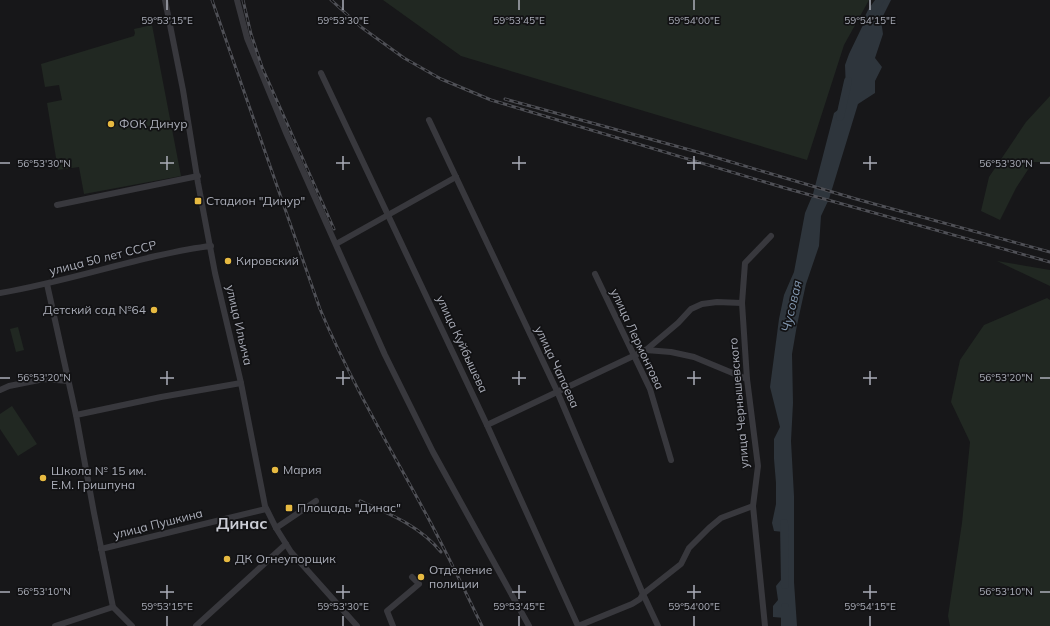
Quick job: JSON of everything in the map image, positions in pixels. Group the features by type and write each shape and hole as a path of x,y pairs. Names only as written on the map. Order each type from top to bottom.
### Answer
{"street":[{"name":"улица Ильича","path":"165,0 183,90 210,246 241,383 266,510 292,553 357,626"},
{"path":"237,0 247,38 287,135 385,355 430,446 529,626"},
{"name":"улица Куйбышева","path":"322,73 487,425 578,626"},
{"name":"улица Чапаева","path":"429,120 557,391 658,626"},
{"path":"57,206 198,176"},
{"path":"336,244 456,177"},
{"name":"улица Чернышевского","path":"765,626 753,506 758,466 747,379 742,302 745,263 771,236"},
{"name":"улица 50 лет СССР","path":"0,293 47,284 130,262 210,246"},
{"name":"улица Лермонтова","path":"595,274 650,389 671,460"},
{"name":"улица Пушкина","path":"47,284 76,415 113,607"},
{"path":"487,425 646,350 678,323 691,309 702,304 717,302 742,302"},
{"path":"646,350 694,356 747,379"},
{"path":"0,390 9,386 44,379 68,381"},
{"path":"76,415 80,413 241,383"},
{"path":"276,528 316,501"},
{"path":"578,626 632,604 681,564 689,548 721,518 753,506"},
{"name":"улица Пушкина","path":"101,549 266,510"},
{"path":"196,626 286,544"},
{"path":"393,626 387,611 419,584 412,577"},
{"path":"55,626 113,607 132,626"}],"shaded area":[{"path":"383,0 869,0 844,45 807,160 461,56"},
{"name":"ФОК Динур","path":"152,25 181,176 84,194 79,167 58,170 47,103 62,100 59,85 45,87 41,64 134,36 134,29"},
{"path":"1050,96 1050,162 1033,162 1016,188 1000,220 981,211 989,177 1026,122"},
{"path":"997,261 1050,270 1050,286"},
{"path":"1047,298 1050,300 1050,626 950,626 948,616 962,523 970,442 951,402 960,360 984,325"},
{"path":"18,327 24,350 16,352 10,329"},
{"path":"12,406 37,444 18,456 0,429 0,414"}],"water":[{"path":"880,0 891,0 881,20 883,34 875,58 882,67 875,81 875,93 858,104 829,199 821,216 819,246 806,284 792,354 793,403 791,441 794,496 794,582 797,626 785,626 785,618 773,617 773,606 778,600 776,586 785,575 784,532 774,531 772,523 776,504 774,439 780,427 770,387 779,319 784,295 794,272 805,213 813,194 834,113 842,107 846,91 845,65 862,27"}],"waterway":[{"name":"Чусовая","path":"869,17 880,0"},
{"name":"Чусовая","path":"840,117 848,81"},
{"name":"Чусовая","path":"784,523 785,585"},
{"name":"Чусовая","path":"785,607 785,626"}],"railway":[{"path":"212,0 320,309 357,387 455,570 482,626"},
{"path":"243,0 251,34 262,67 334,229"},
{"path":"331,0 361,27 404,58 441,79 491,100 785,188 1050,262"},
{"path":"505,99 701,153 856,199 1050,252"},
{"path":"360,501 393,516 414,528 424,535 441,552"}],"place":[{"name":"ФОК Динур","path":"111,124"},
{"name":"Стадион \"Динур\"","path":"198,201"},
{"name":"Кировский","path":"228,261"},
{"name":"Детский сад №64","path":"154,310"},
{"name":"Мария","path":"275,470"},
{"name":"Школа № 15 им. Е.М. Гришпуна","path":"43,478"},
{"name":"Площадь \"Динас\"","path":"289,508"},
{"name":"ДК Огнеупорщик","path":"227,559"},
{"name":"Отделение полиции","path":"421,577"}],"district":[{"name":"Динас","path":"242,523"}]}
